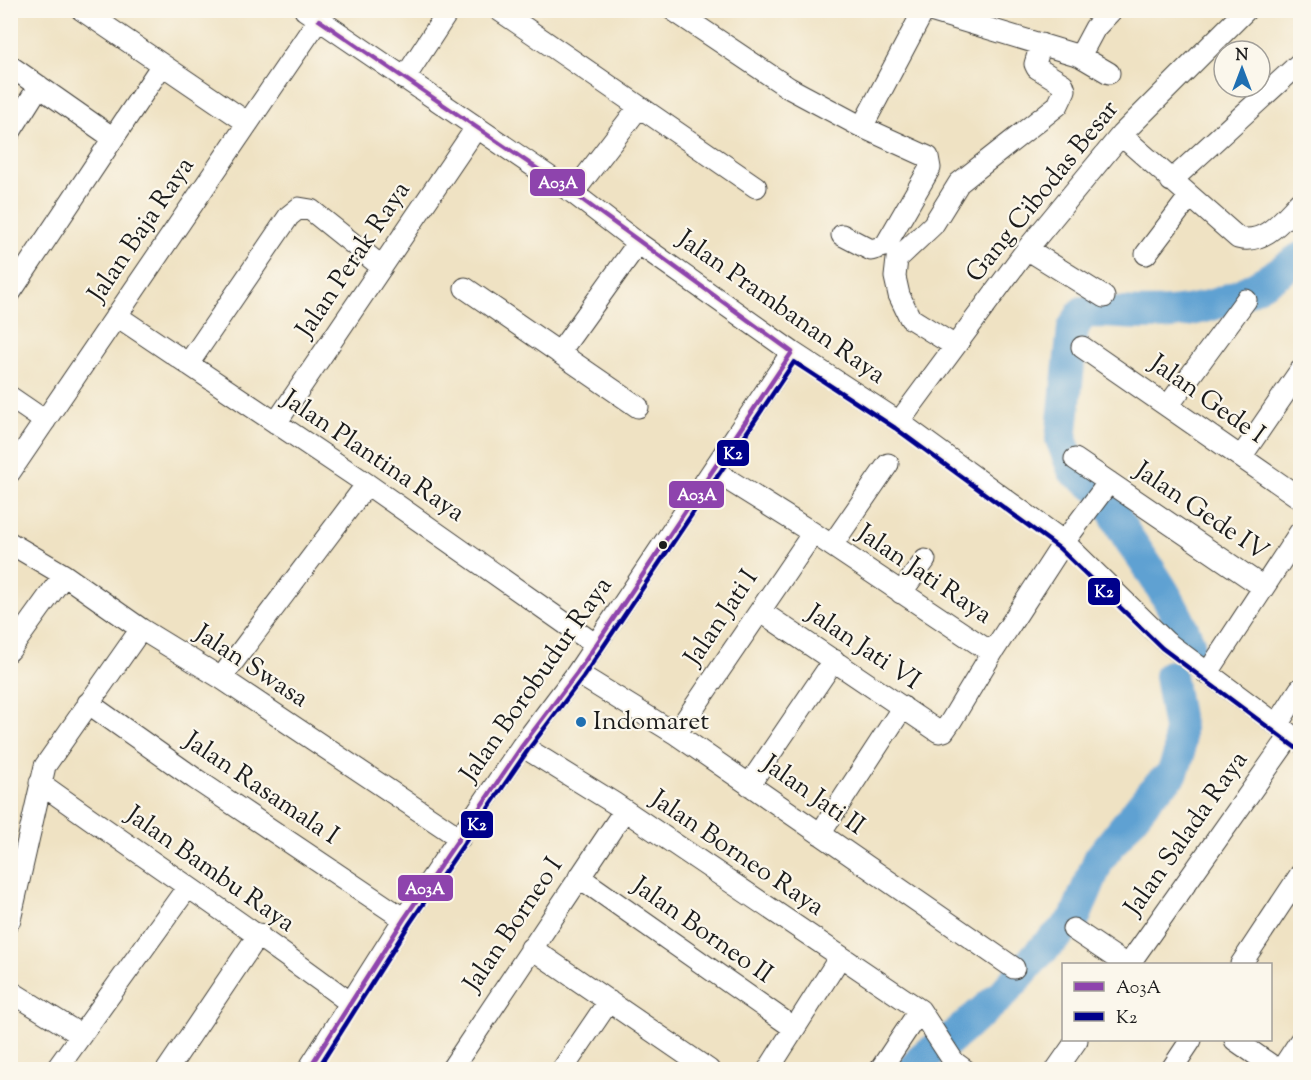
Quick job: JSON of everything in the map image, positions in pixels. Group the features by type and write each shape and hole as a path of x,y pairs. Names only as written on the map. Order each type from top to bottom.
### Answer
{"street":[{"path":"82,10 248,123"},
{"path":"404,79 449,10"},
{"path":"500,10 756,187"},
{"path":"673,10 789,88 862,127 925,154 931,161 928,172 885,246 880,249 868,249 842,235"},
{"path":"862,127 925,10 1080,56 1109,73"},
{"path":"1080,56 1095,28 1112,10"},
{"name":"Gang Cibodas Besar","path":"899,422 1027,249 1121,135 1246,10"},
{"name":"Jalan Prambanan Raya","path":"316,14 404,79 573,193 638,243 792,352 899,422 1064,542 1166,642 1289,734"},
{"name":"Jalan Baja Raya","path":"10,472 248,123 316,14"},
{"path":"955,346 910,318 899,295 894,267 897,259 933,225 959,183 1058,105 1065,90 1063,84 1037,68 1035,64 1041,44"},
{"path":"1171,181 1300,63"},
{"path":"11,292 162,65"},
{"path":"10,66 113,138"},
{"path":"10,132 39,86"},
{"path":"573,193 639,107"},
{"name":"Jalan Perak Raya","path":"276,423 476,128"},
{"path":"1121,135 1238,238 1252,240 1268,233 1300,202"},
{"path":"1146,254 1190,196"},
{"path":"188,364 289,216 299,208 311,210 382,267"},
{"path":"559,353 638,243"},
{"path":"1027,249 1104,297"},
{"path":"465,288 638,407"},
{"path":"1168,406 1246,300"},
{"name":"Jalan Plantina Raya","path":"117,316 367,484 596,645"},
{"name":"Jalan Gede I","path":"1082,347 1300,498"},
{"name":"Jalan Borobudur Raya","path":"308,1070 349,1002 404,919 522,746 577,673 792,352"},
{"path":"1241,457 1298,380"},
{"path":"10,397 45,421"},
{"name":"Jalan Gede IV","path":"1075,459 1263,587"},
{"path":"831,545 888,464"},
{"name":"Jalan Jati Raya","path":"714,471 813,533 992,653 1064,542"},
{"name":"Jalan Gede IV","path":"1064,542 1109,482"},
{"path":"221,678 367,484"},
{"path":"1202,670 1300,532"},
{"name":"Jalan Jati I","path":"676,734 813,533"},
{"name":"Jalan Swasa","path":"10,543 63,575 141,629 221,678 460,838"},
{"path":"901,593 925,560"},
{"path":"10,650 63,575"},
{"name":"Jalan Jati VI","path":"760,611 903,707 934,731 945,731 992,653"},
{"path":"10,920 45,766 141,629"},
{"path":"750,785 834,660"},
{"name":"Jalan Jati II","path":"577,673 676,734 1014,968"},
{"name":"Jalan Salada Raya","path":"1128,963 1289,734 1300,689"},
{"name":"Jalan Rasamala I","path":"88,703 194,778 404,919"},
{"path":"820,834 903,707"},
{"name":"Jalan Borneo Raya","path":"522,746 624,811 840,957 923,1017"},
{"name":"Jalan Bambu Raya","path":"40,783 187,888 259,934 349,1002"},
{"name":"Jalan Borneo I","path":"451,1070 624,811"},
{"path":"1242,963 1300,875"},
{"name":"Jalan Borneo II","path":"579,877 794,1028"},
{"path":"56,1070 187,888"},
{"path":"1073,929 1125,963"},
{"path":"167,1070 259,934"},
{"path":"531,948 709,1070"},
{"path":"768,1070 840,957"},
{"path":"10,991 81,1035"},
{"path":"562,1070 609,1001"},
{"path":"880,1070 923,1017 960,1066"},
{"path":"1056,1070 1076,1041"},
{"path":"1171,1070 1190,1041"},
{"path":"1236,1041 1279,1070 1300,1041"}],"waterway":[{"path":"1093,485 1073,470 1061,439 1073,328 1083,312 1160,314 1207,307 1255,287 1300,258"},
{"path":"1103,495 1169,602 1189,643"},
{"path":"913,1070 923,1057 948,1041 1002,995 1036,956 1074,920 1099,859 1152,792 1172,774 1179,755 1179,729 1170,676"}],"transit line":[{"name":"A03A","path":"319,20 573,193 792,352"},
{"name":"A03A","path":"308,1070 404,919 522,746 577,673 792,352"},
{"name":"K2","path":"317,1070 410,923 528,750 583,677 794,362 895,428 1059,548 1162,648 1296,748"}],"place":[{"name":"Indomaret","path":"581,722"}]}
